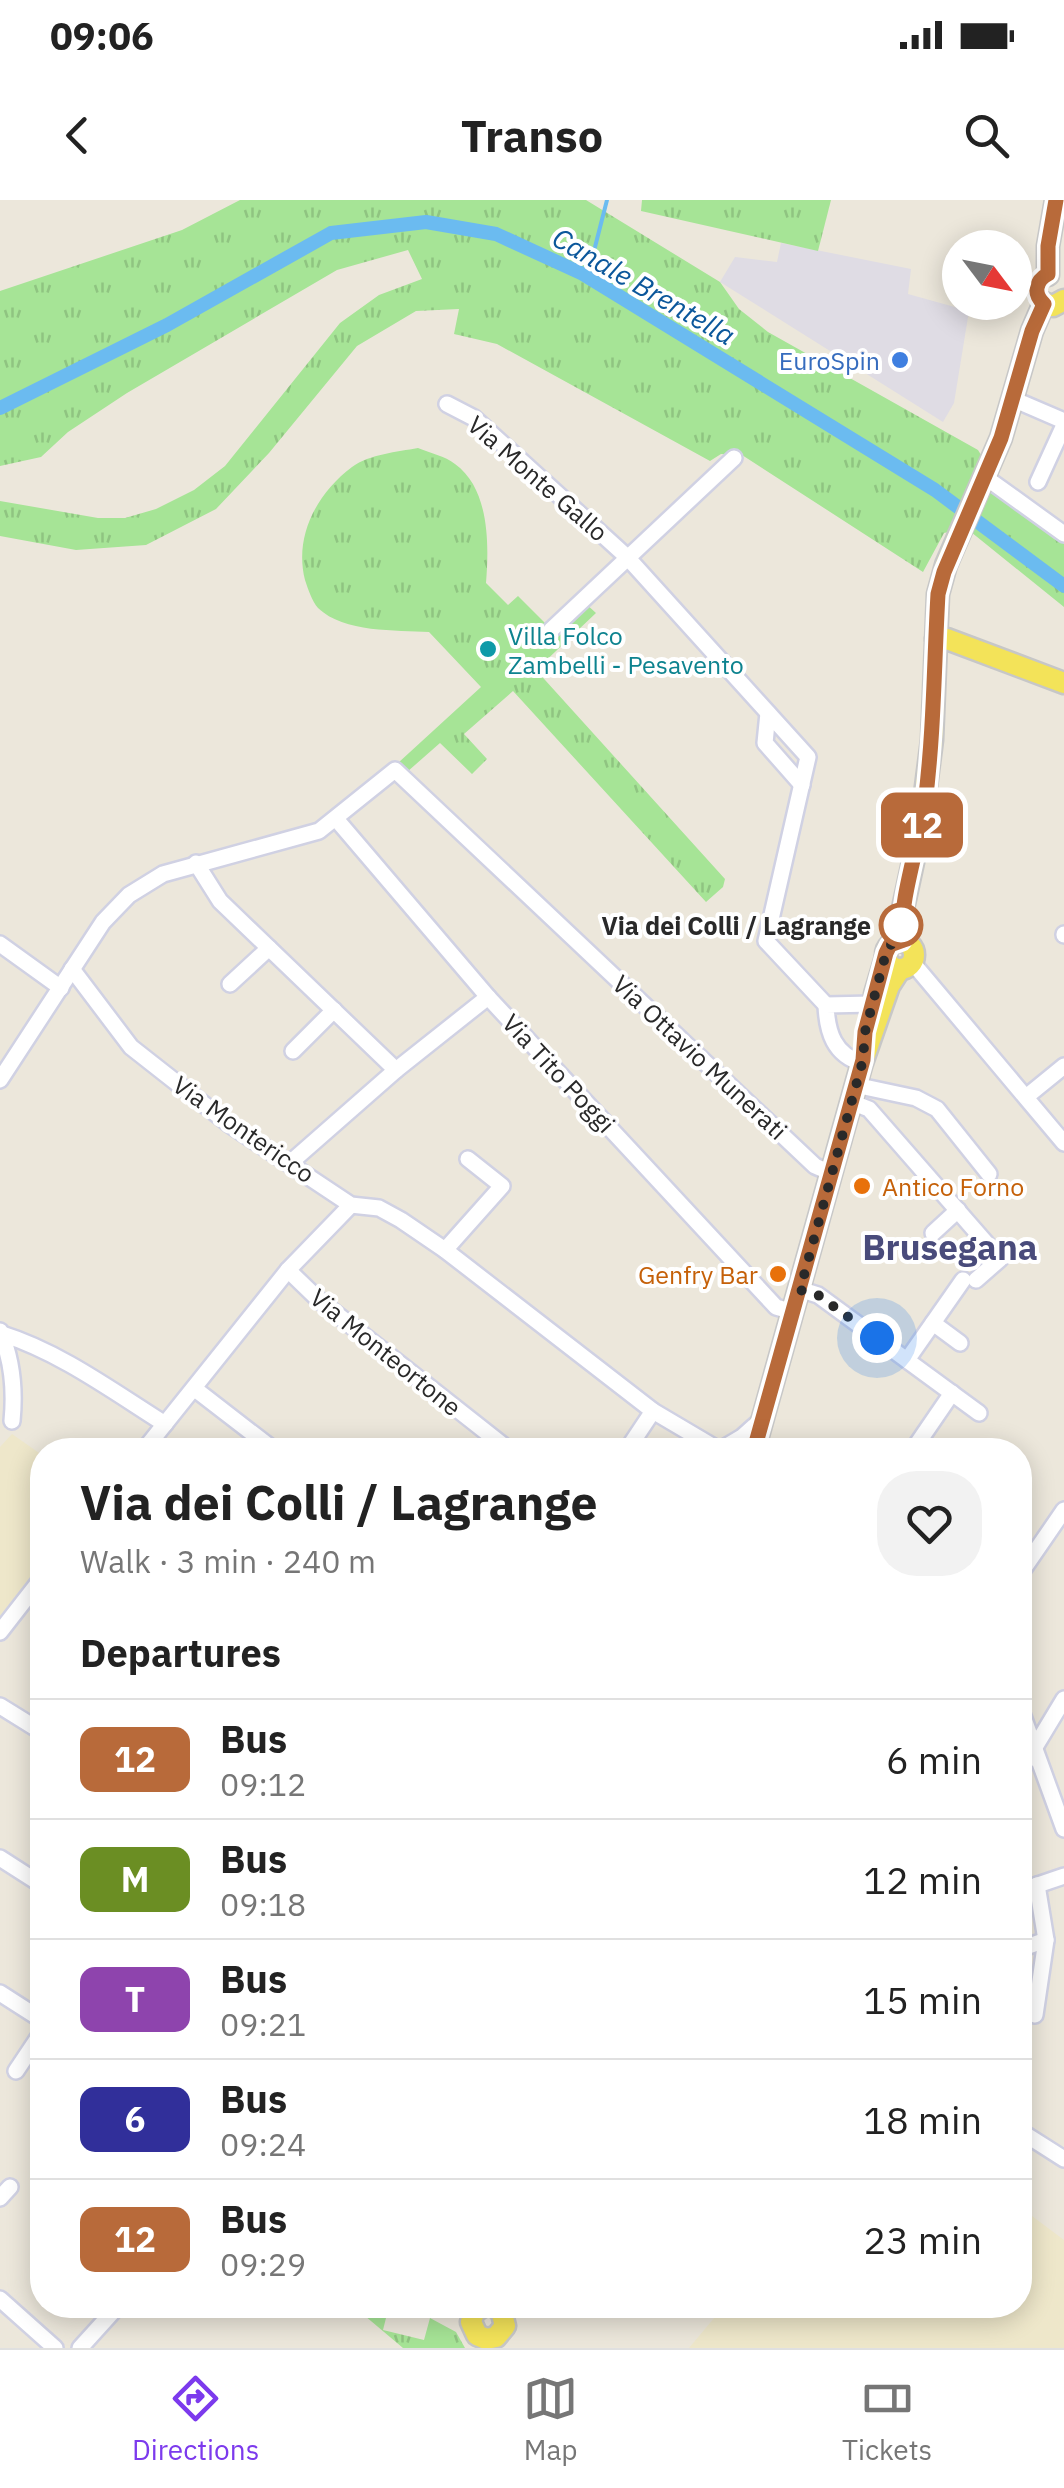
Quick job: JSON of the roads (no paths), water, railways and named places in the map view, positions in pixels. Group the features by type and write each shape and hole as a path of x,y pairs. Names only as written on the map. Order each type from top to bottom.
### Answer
{"main road":[{"path":"862,1062 873,1004 912,948 901,941 902,912 922,825 932,740 938,594 1013,399 1032,331 1054,302 1036,294 1036,288 1038,282 1056,277 1048,246 1056,200"},
{"path":"936,638 1012,661 1064,684"},
{"path":"758,1438 862,1062 899,963"},
{"path":"472,2318 478,2342 491,2339 495,2318"}],"street":[{"path":"1013,399 1064,423 1038,482"},
{"name":"Via Monte Gallo","path":"447,404 474,418 627,557 808,758 766,941 826,1006 829,1033 837,1047 849,1058 862,1062"},
{"name":"Via Monte Gallo","path":"551,630 734,458"},
{"path":"984,480 1064,534"},
{"name":"Via Monte Gallo","path":"768,714 764,744 802,785"},
{"name":"Via Ottavio Munerati","path":"337,820 395,770 398,772 815,1166 831,1173"},
{"path":"0,1080 104,922 129,896 163,874 302,837 337,820"},
{"name":"Via Tito Poggi","path":"337,820 488,997 776,1306 793,1312"},
{"path":"196,863 220,901 396,1070"},
{"path":"0,944 60,988"},
{"path":"230,984 269,948"},
{"path":"899,963 1026,1097 1064,1143"},
{"name":"Via Montericco","path":"72,969 131,1047 229,1124 351,1204 379,1208 445,1250 653,1411 699,1438"},
{"path":"290,1162 488,997"},
{"path":"826,1006 873,1004"},
{"path":"293,1052 334,1010"},
{"path":"1026,1097 1064,1066"},
{"path":"853,1094 916,1098 937,1109 990,1174"},
{"path":"853,1094 1000,1259 969,1280 907,1360"},
{"path":"445,1250 502,1186 468,1159"},
{"name":"Via Monteortone","path":"351,1204 288,1270 320,1301 494,1438"},
{"path":"932,1233 958,1210"},
{"path":"154,1438 288,1270"},
{"path":"800,1290 818,1295 979,1413"},
{"path":"934,1323 960,1343"},
{"path":"12,1421 14,1399 1,1333 23,1340 80,1371 166,1424"},
{"path":"195,1390 258,1438"},
{"path":"921,1438 952,1393"},
{"path":"635,1438 653,1411"},
{"name":"Via Montericco","path":"742,1438 764,1416"},
{"path":"1032,1557 1064,1510"},
{"path":"0,1632 30,1593"},
{"path":"1032,1751 1064,1699"},
{"path":"0,1706 30,1725"},
{"path":"1032,1735 1064,1828"},
{"path":"0,1858 30,1877"},
{"path":"1032,1887 1064,1876"},
{"path":"1036,2015 1046,1940 1038,1885"},
{"path":"1032,1945 1046,1940"},
{"path":"0,1994 30,2013"},
{"path":"16,2071 30,2050"},
{"path":"1032,2139 1064,2160"},
{"path":"0,2299 55,2348"},
{"path":"80,2348 108,2318"}],"waterway":[{"path":"583,274 595,247 607,200"},
{"name":"Canale Brentella","path":"0,408 167,325 331,233 426,222 496,234 583,274 935,490 1064,586"}],"place":[{"name":"EuroSpin","path":"900,360"},
{"name":"Villa Folco Zambelli - Pesavento","path":"488,649"},
{"name":"Via dei Colli / Lagrange","path":"901,925"},
{"name":"Antico Forno","path":"862,1186"},
{"name":"Genfry Bar","path":"778,1274"}],"district":[{"name":"Brusegana","path":"950,1247"}]}
